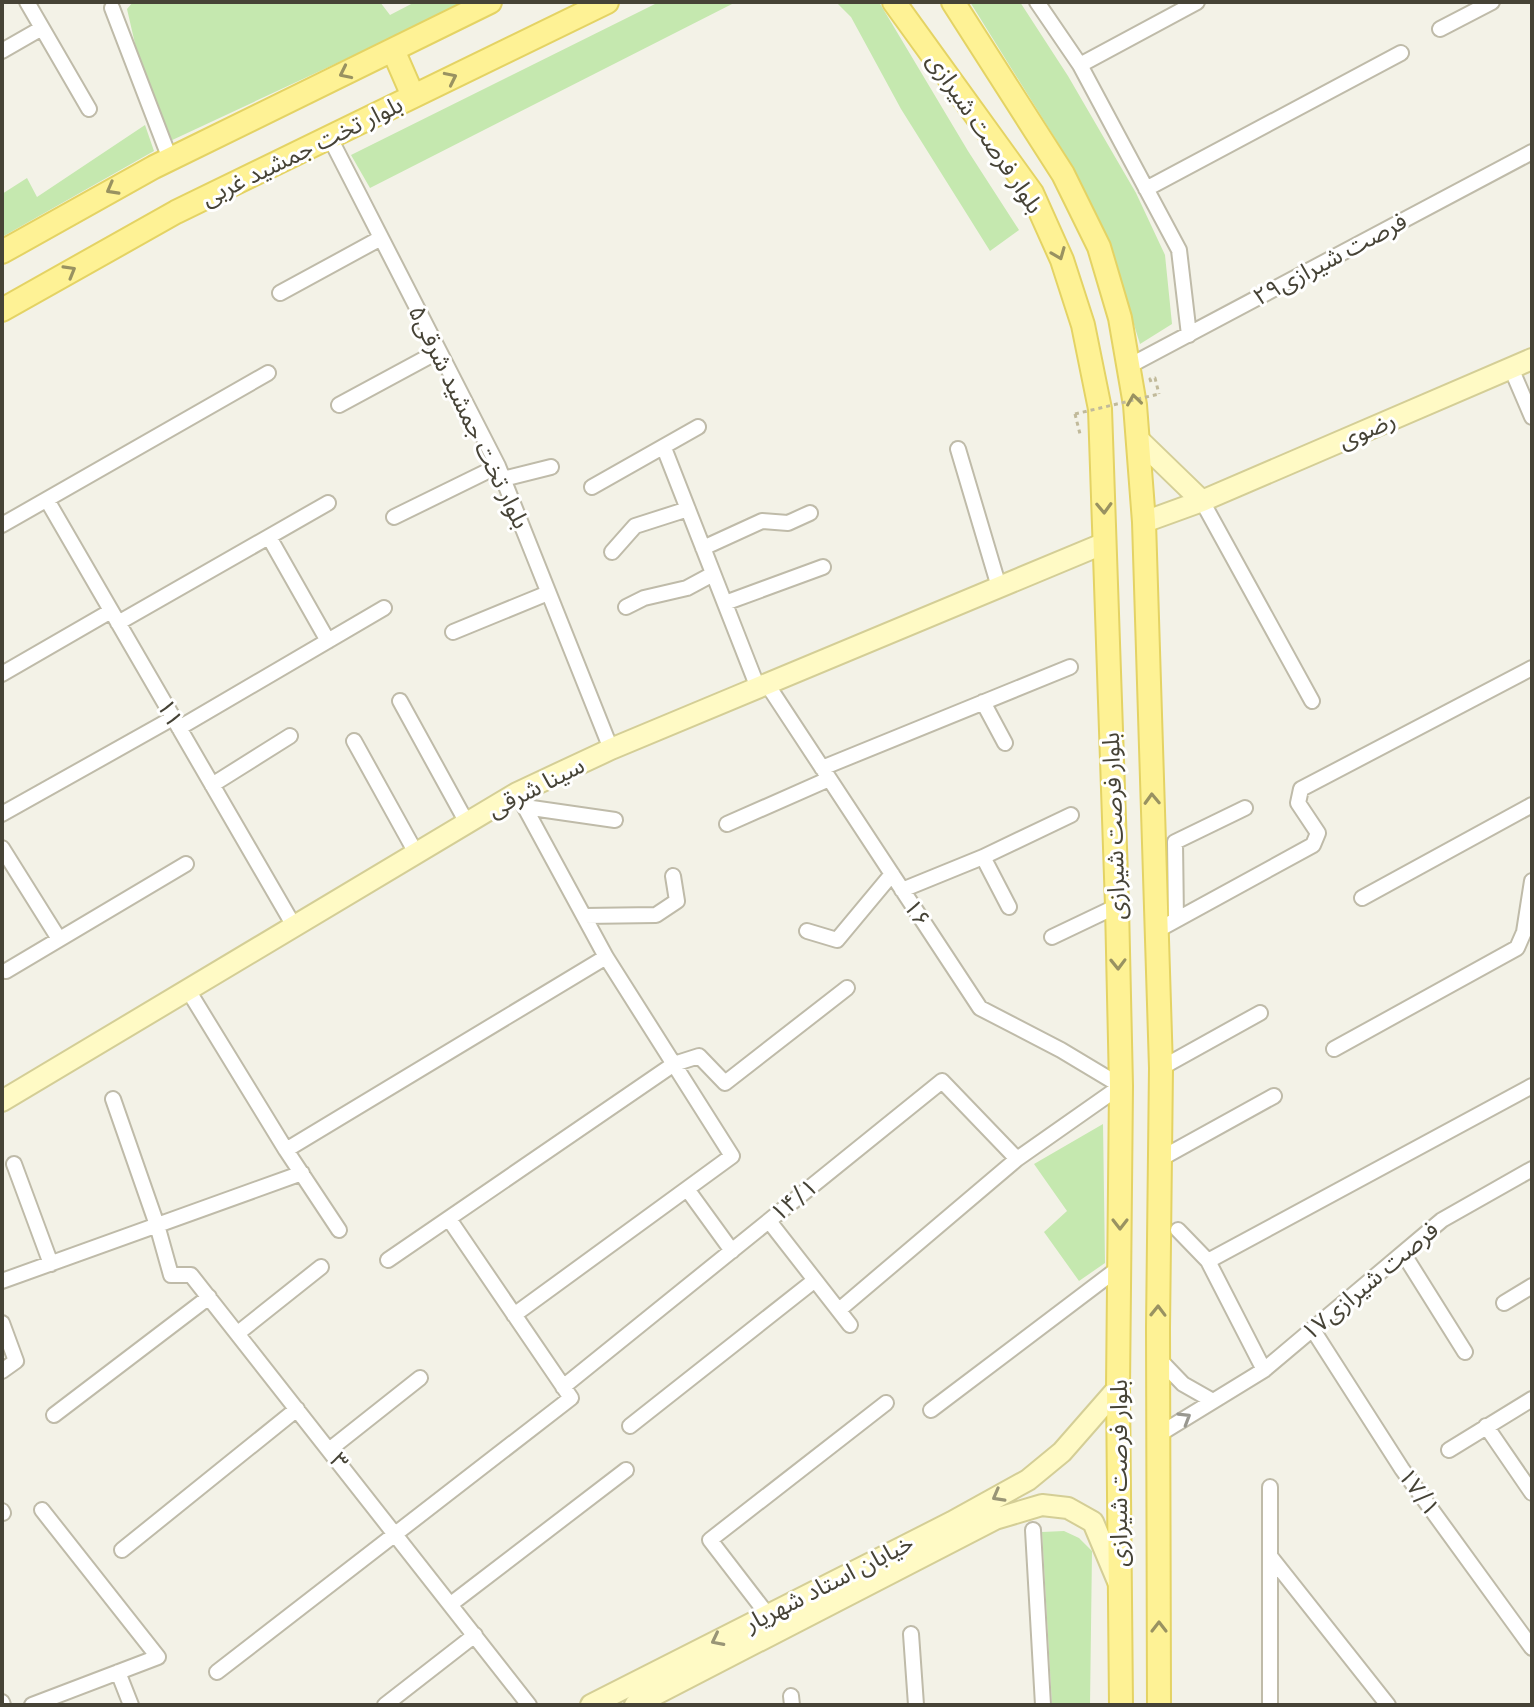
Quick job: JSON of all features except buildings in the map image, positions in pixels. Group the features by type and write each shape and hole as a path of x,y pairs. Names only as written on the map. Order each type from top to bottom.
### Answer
{"main road":[{"path":"2,252 170,159 490,2"},
{"name":"بلوار تخت جمشید غربی","path":"2,310 176,212 607,2"},
{"name":"بلوار فرصت شیرازی","path":"894,2 1032,193 1062,260 1083,325 1100,409 1121,1086 1118,1388 1121,1705"},
{"name":"بلوار فرصت شیرازی","path":"953,2 1063,174 1099,247 1120,318 1138,439 1144,522 1154,858 1166,926 1158,1358 1159,1705"},
{"path":"393,50 413,96"}],"street":[{"path":"27,2 89,109"},
{"path":"1037,2 1080,65 1179,250 1189,335"},
{"path":"1080,65 1197,2"},
{"path":"1440,29 1492,2"},
{"path":"112,8 170,159"},
{"path":"2,51 42,28"},
{"path":"1146,189 1401,53"},
{"name":"بلوار تخت جمشید شرقی۵","path":"329,136 500,472 611,749"},
{"name":"فرصت شیرازی۲۹","path":"1129,366 1532,152"},
{"path":"280,293 381,238"},
{"path":"339,405 439,351"},
{"name":"رضوی","path":"1144,522 1202,501 1532,359"},
{"path":"1511,368 1530,409"},
{"path":"2,525 268,373"},
{"path":"592,487 698,427"},
{"path":"1138,439 1202,501 1312,701"},
{"path":"664,448 713,574 762,686"},
{"path":"958,449 999,587"},
{"path":"394,517 500,472 551,467"},
{"name":"۱۱","path":"47,500 294,926"},
{"path":"2,674 269,537 328,503"},
{"path":"612,552 635,526 688,509"},
{"path":"703,548 762,521 788,523 810,513"},
{"path":"269,537 328,641"},
{"name":"سینا شرقی","path":"2,1101 467,823 521,800 611,749 1105,543"},
{"path":"725,603 823,567"},
{"path":"626,607 644,598 687,588 713,574"},
{"path":"453,632 548,593"},
{"path":"2,814 176,723 384,608"},
{"path":"727,824 825,774 983,702 1070,667"},
{"path":"1166,926 1313,845 1318,833 1298,803 1301,789 1532,668"},
{"name":"۱۶","path":"762,686 825,774 980,1008 1061,1050 1121,1086"},
{"path":"400,701 467,823"},
{"path":"983,702 1005,743"},
{"path":"212,785 290,736"},
{"path":"354,741 416,853"},
{"path":"521,800 615,820"},
{"path":"514,1315 732,1156 606,957 521,800"},
{"path":"1362,898 1532,805"},
{"path":"1154,858 1175,842 1245,808"},
{"path":"902,890 983,857 1071,815"},
{"path":"1166,926 1175,842"},
{"path":"2,848 59,939"},
{"path":"983,857 1009,907"},
{"path":"6,971 186,864"},
{"path":"807,931 837,940 892,874"},
{"path":"584,916 656,915 677,901 673,876"},
{"path":"1334,1049 1508,956 1517,948 1524,932 1532,881"},
{"path":"1052,937 1117,906"},
{"path":"286,1150 606,957"},
{"path":"388,1260 674,1064 699,1056 725,1083 847,988"},
{"path":"188,990 339,1230"},
{"path":"1161,1068 1260,1013"},
{"name":"۱۴/۱","path":"217,1672 396,1534 732,1251 942,1081 1017,1159"},
{"path":"839,1310 1017,1159 1121,1086"},
{"path":"1208,1261 1532,1086"},
{"path":"1160,1159 1274,1096"},
{"path":"113,1099 157,1225"},
{"path":"14,1164 51,1264"},
{"name":"۱۷فرصت شیرازی","path":"1158,1435 1264,1370 1442,1220 1532,1169"},
{"path":"2,1281 302,1173"},
{"path":"687,1189 732,1251"},
{"path":"449,1219 567,1392"},
{"path":"769,1221 850,1325"},
{"name":"۳","path":"157,1225 171,1275 191,1275 529,1705"},
{"path":"1178,1230 1208,1261 1264,1370"},
{"path":"1403,1253 1465,1352"},
{"path":"238,1333 321,1267"},
{"path":"931,1410 1120,1267"},
{"path":"630,1426 815,1280"},
{"path":"1504,1303 1532,1286"},
{"path":"54,1415 209,1297"},
{"path":"2,1323 16,1361 2,1371"},
{"name":"۱۷/۱","path":"1313,1330 1402,1469 1532,1648"},
{"path":"1158,1358 1183,1384 1213,1401"},
{"path":"329,1450 420,1378"},
{"name":"خیابان استاد شهریار","path":"591,1705 1028,1480 1062,1452 1118,1388"},
{"path":"1449,1450 1532,1399"},
{"path":"767,1614 710,1540 886,1403"},
{"path":"122,1550 297,1409"},
{"path":"1486,1426 1532,1493"},
{"path":"451,1604 626,1470"},
{"path":"1270,1487 1270,1705"},
{"name":"خیابان استاد شهریار","path":"635,1705 995,1519 1042,1505 1068,1508 1093,1522 1119,1585"},
{"path":"32,1705 158,1657 42,1510"},
{"path":"1033,1530 1043,1705"},
{"path":"1270,1556 1388,1705"},
{"path":"911,1634 916,1705"},
{"path":"385,1705 475,1635"},
{"path":"118,1672 131,1705"}],"path":[{"path":"1075,414 1159,394 1155,378 1150,379 1155,401"}],"green space":[{"path":"133,2 380,2 390,15 415,2 468,2 168,142 136,48 127,9"},
{"path":"659,2 736,2 370,188 351,155"},
{"path":"836,2 879,2 1019,230 990,251 901,109 851,17"},
{"path":"970,2 1020,2 1068,76 1136,193 1165,255 1172,324 1140,344 1108,241 1073,167"},
{"path":"145,125 154,151 2,237 2,194 27,178 37,197"},
{"path":"1103,1124 1105,1263 1079,1281 1044,1232 1067,1211 1034,1164"},
{"path":"1064,1531 1079,1538 1092,1551 1090,1705 1052,1705 1042,1532"}]}
